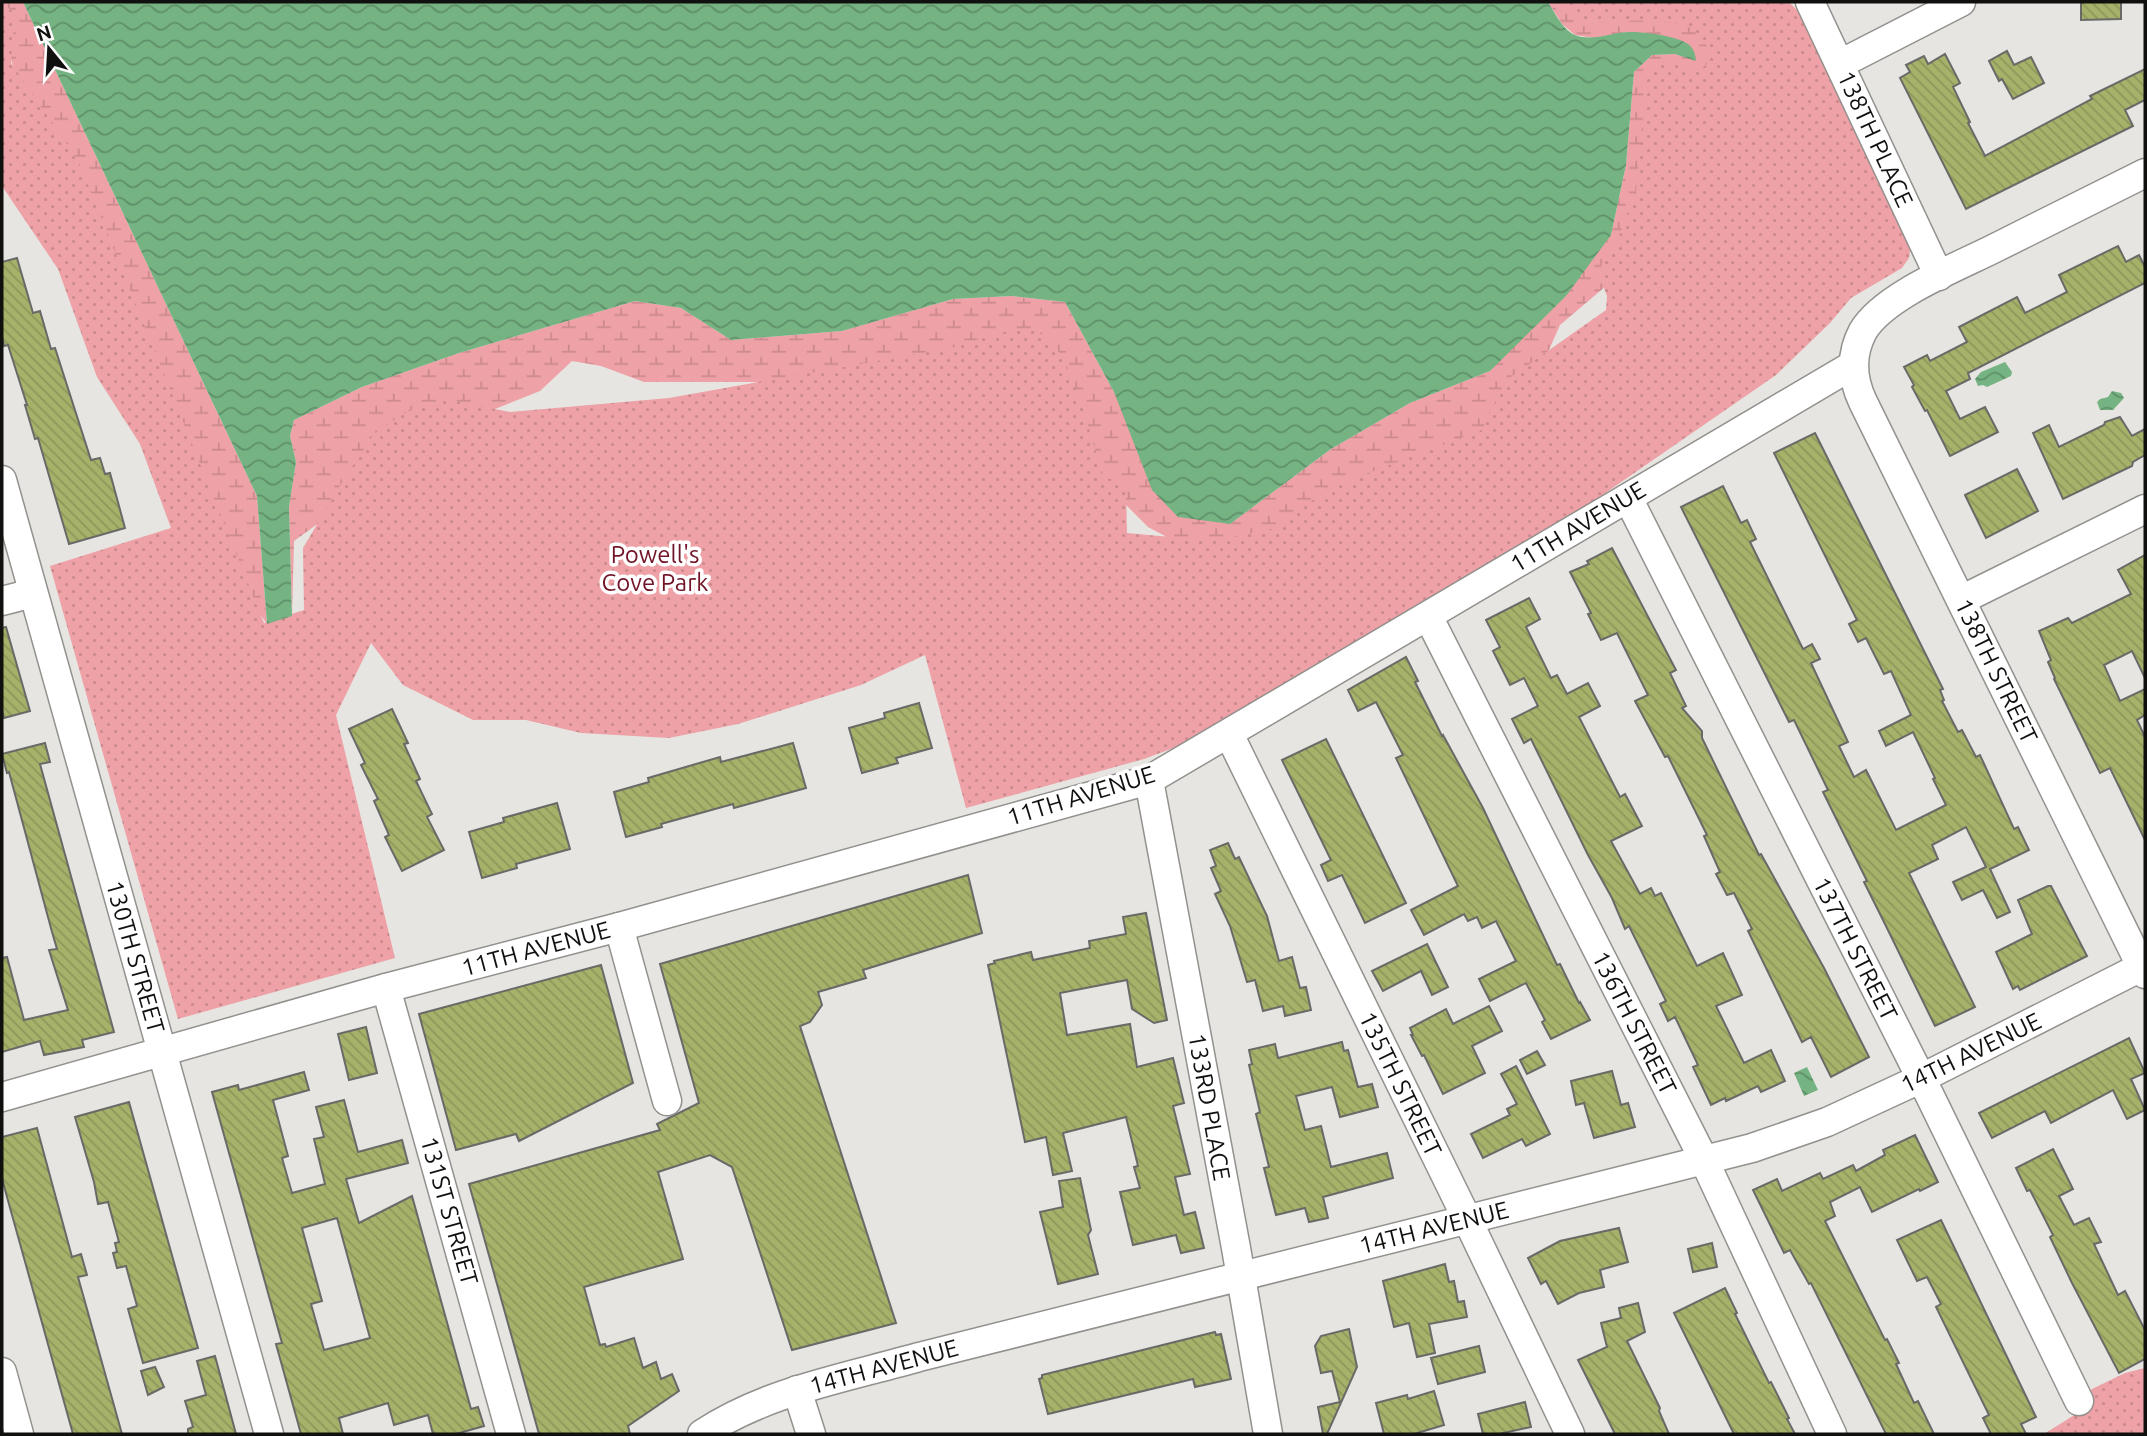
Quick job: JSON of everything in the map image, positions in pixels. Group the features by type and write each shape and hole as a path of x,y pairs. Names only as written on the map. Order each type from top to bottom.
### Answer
{"street":[{"name":"138TH PLACE","path":"1810,2 1939,276"},
{"path":"1840,64 1961,2"},
{"path":"1853,365 1860,338 1871,321 1893,302 1939,276 2145,173"},
{"name":"11TH AVENUE","path":"2,1097 386,988 619,927 1149,780 1853,365"},
{"name":"138TH STREET","path":"1853,365 1855,386 2144,969"},
{"name":"130TH STREET","path":"2,480 269,1434"},
{"name":"137TH STREET","path":"1628,498 2079,1401"},
{"path":"1961,600 2145,509"},
{"path":"2,601 33,593"},
{"name":"136TH STREET","path":"1428,616 1704,1160 1832,1434"},
{"name":"135TH STREET","path":"1229,734 1570,1434"},
{"name":"133RD PLACE","path":"1149,780 1268,1434"},
{"path":"619,927 667,1101"},
{"name":"14TH AVENUE","path":"702,1434 750,1407 919,1357 1752,1148 1827,1122 2144,969"},
{"name":"131ST STREET","path":"386,988 511,1434"},
{"path":"2,1371 19,1434"},
{"path":"797,1391 811,1434"}],"green space":[{"path":"2,2 23,2 257,496 267,624 219,557 33,128 2,31"},
{"path":"1548,2 1638,2 1703,23 1738,55 1619,275 1560,325 1537,377 1495,435 1346,513 1197,553 1148,527 1096,475 798,382 644,382 601,366 572,361 540,391 490,411 294,541 292,616 289,507 296,462 290,436 294,420 362,387 459,353 635,301 681,308 731,340 842,331 953,299 1012,296 1065,302 1114,392 1230,524 1331,449 1410,403 1490,371 1611,235 1626,165 1634,72 1652,55 1675,54 1696,60 1626,32 1593,38 1575,35 1562,24"},
{"name":"Powell's Cove Park","path":"1559,2 1789,2 1798,11 1906,225 1911,242 1909,258 1902,268 1851,298 1830,323 1776,375 1533,543 1208,735 1144,759 966,808 925,655 861,685 738,724 669,738 581,733 526,720 473,720 403,685 371,643 336,715 395,958 178,1019 50,566 171,528 140,444 97,377 58,269 2,186 2,3 15,13 11,63 78,160 264,623 304,610 303,548 374,434 409,410 449,400 510,412 669,398 956,347 1004,332 1029,329 1052,342 1069,371 1083,407 1104,478 1116,480 1126,491 1127,533 1214,541 1276,528 1329,488 1482,430 1505,381 1606,310 1607,296 1600,278 1602,262 1615,247 1636,191 1647,75 1664,62 1696,70 1705,66 1711,57 1700,36 1684,25 1657,21 1584,24"},
{"path":"2145,1368 2145,1434 2044,1434 2076,1414 2092,1389 2125,1373"}],"water":[{"path":"23,2 1548,2 1563,25 1575,35 1595,37 1629,32 1665,36 1688,44 1693,49 1696,61 1675,54 1652,55 1634,72 1626,165 1611,235 1566,296 1490,371 1410,403 1331,449 1230,524 1178,517 1152,490 1114,392 1065,302 1012,296 953,299 842,331 731,340 681,308 635,301 459,353 362,387 294,420 290,436 296,462 289,507 292,616 267,624 257,496"},
{"path":"2005,362 2012,372 2011,376 1987,387 1978,386 1975,379 1981,372"},
{"path":"2112,391 2121,393 2124,398 2113,410 2100,410 2097,402 2108,397"},
{"path":"1807,1067 1818,1090 1804,1096 1794,1073"}],"building":[{"path":"2081,2 2121,2 2121,19 2081,20"},
{"path":"2007,51 2014,65 2031,57 2044,83 2013,99 2002,79 1999,81 1989,61"},
{"path":"1945,54 1960,83 1953,87 1985,156 2092,99 2090,96 2145,69 2145,100 2125,110 2133,126 1966,209 1900,78 1910,72 1906,65 1924,56 1928,64"},
{"path":"2118,246 2126,262 2139,255 2145,267 2145,283 1968,373 1970,379 1946,391 1960,419 1985,407 1998,432 1950,456 1904,367 1927,355 1930,361 1967,342 1959,327 2017,297 2025,313 2067,292 2059,275"},
{"path":"17,258 33,313 40,311 51,349 55,348 91,460 100,458 105,474 110,473 125,528 69,544 8,345 4,346 2,337 2,262"},
{"path":"2120,417 2132,436 2145,429 2145,455 2133,462 2132,466 2063,499 2033,433 2049,425 2059,447 2104,425 2105,422"},
{"path":"1815,433 1943,689 1940,690 1944,700 1942,701 1958,732 1962,730 1976,757 1980,755 2014,829 2018,827 2029,850 1990,869 2010,912 1997,918 1983,890 1962,900 1953,882 1986,867 1966,827 1932,845 1938,859 1909,873 1975,1007 1935,1026 1864,882 1867,881 1823,792 1828,790 1794,720 1789,722 1681,507 1723,486 1741,523 1747,520 1756,539 1750,542 1803,649 1812,644 1820,659 1811,663 1848,742 1839,746 1854,777 1866,770 1896,830 1946,805 1913,732 1886,746 1879,731 1911,715 1891,671 1884,674 1866,638 1858,642 1849,624 1857,620 1774,453"},
{"path":"2017,469 2038,511 1986,538 1965,495"},
{"path":"1612,548 1676,670 1670,673 1686,706 1682,708 1702,731 1702,738 1759,855 1761,854 1824,968 1869,1057 1831,1077 1811,1037 1802,1042 1748,931 1752,929 1734,893 1727,895 1716,874 1720,872 1704,836 1707,835 1668,756 1665,757 1635,701 1648,695 1617,633 1601,640 1588,614 1591,613 1570,572 1589,564 1587,561"},
{"path":"2145,555 2145,678 2132,651 2104,665 2120,701 2145,689 2145,715 2137,720 2145,737 2145,840 2110,768 2100,773 2054,679 2048,662 2051,660 2039,631 2068,618 2072,623 2131,594 2118,570"},
{"path":"1529,598 1540,619 1526,627 1551,678 1557,675 1567,694 1588,683 1600,706 1579,717 1620,797 1625,794 1642,826 1611,841 1640,894 1651,888 1655,896 1661,893 1697,966 1723,953 1742,995 1716,1006 1744,1063 1771,1050 1785,1081 1761,1092 1758,1086 1711,1105 1693,1067 1698,1065 1675,1017 1668,1021 1660,1004 1666,1001 1629,926 1625,929 1531,739 1524,743 1512,719 1538,706 1524,678 1510,685 1493,651 1500,647 1486,620"},
{"path":"6,627 30,711 4,718 2,628"},
{"path":"1406,657 1418,681 1415,682 1483,808 1557,965 1560,964 1590,1020 1551,1039 1542,1022 1545,1020 1526,983 1490,1001 1479,979 1516,961 1496,921 1482,928 1477,917 1468,921 1464,914 1424,935 1411,910 1458,886 1396,758 1403,755 1376,702 1358,711 1348,690"},
{"path":"919,703 932,748 896,758 898,763 862,773 849,728 885,718 884,713"},
{"path":"392,709 408,743 404,744 420,779 416,781 432,814 427,817 444,850 402,871 385,837 389,835 374,801 378,799 361,765 365,763 349,729"},
{"path":"1326,739 1406,903 1365,923 1342,875 1328,881 1321,865 1331,860 1282,760"},
{"path":"45,743 50,762 40,764 114,1032 82,1040 84,1047 44,1055 40,1041 2,1052 2,958 7,957 24,1020 68,1010 49,950 57,949 2,754"},
{"path":"793,743 806,788 734,808 733,804 661,824 662,827 626,837 614,792 649,782 648,778 720,757 721,762"},
{"path":"557,803 570,849 516,864 517,868 482,878 469,832 504,822 503,818"},
{"path":"1228,843 1235,859 1239,857 1267,916 1279,961 1292,957 1300,988 1306,987 1311,1010 1285,1016 1283,1006 1263,1011 1255,980 1247,982 1230,926 1215,894 1221,891 1211,868 1216,866 1210,850"},
{"path":"968,875 982,933 863,970 866,978 818,992 822,1005 810,1022 800,1026 896,1323 792,1350 732,1167 710,1155 658,1172 683,1259 584,1287 600,1345 605,1344 606,1347 634,1338 643,1368 656,1362 661,1379 672,1374 679,1391 628,1426 630,1434 539,1434 469,1184 660,1130 657,1124 699,1103 660,964"},
{"path":"2051,886 2087,956 2020,990 2018,986 2013,989 1996,952 2032,934 2018,900"},
{"path":"1146,913 1167,1020 1154,1023 1132,1009 1127,980 1060,993 1067,1035 1130,1024 1137,1067 1173,1058 1184,1103 1173,1106 1190,1174 1175,1177 1184,1215 1195,1212 1204,1248 1181,1253 1176,1235 1133,1245 1120,1192 1140,1188 1134,1167 1138,1166 1126,1117 1063,1133 1072,1171 1053,1175 1046,1137 1025,1142 988,965 1031,952 1033,960 1090,948 1089,941 1126,934 1123,917"},
{"path":"1427,944 1448,987 1432,995 1421,971 1383,991 1372,971"},
{"path":"601,965 633,1083 519,1141 516,1134 456,1150 419,1014"},
{"path":"1489,1006 1502,1031 1472,1046 1485,1073 1443,1094 1411,1035 1410,1028 1446,1009 1453,1024"},
{"path":"366,1027 377,1073 349,1080 338,1034"},
{"path":"2129,1038 2145,1073 2131,1079 2145,1110 2127,1119 2113,1090 2051,1123 2045,1111 1992,1138 1979,1113"},
{"path":"1342,1042 1344,1051 1348,1050 1358,1087 1372,1084 1378,1107 1340,1117 1332,1087 1296,1096 1305,1130 1321,1126 1331,1167 1387,1153 1393,1178 1323,1197 1328,1218 1309,1222 1305,1208 1276,1215 1264,1168 1269,1167 1256,1114 1260,1112 1249,1065 1252,1064 1249,1050 1275,1044 1278,1058"},
{"path":"1537,1051 1545,1065 1527,1074 1520,1060"},
{"path":"1516,1066 1550,1134 1526,1146 1522,1139 1483,1158 1471,1134 1510,1115 1507,1109 1517,1104 1501,1074"},
{"path":"1612,1071 1621,1105 1628,1103 1635,1127 1594,1138 1584,1103 1576,1105 1571,1081"},
{"path":"304,1072 309,1090 273,1100 288,1156 282,1158 292,1193 325,1184 314,1139 324,1137 316,1107 344,1100 358,1152 402,1140 408,1163 346,1179 359,1223 412,1196 471,1409 478,1407 484,1426 456,1434 433,1434 428,1415 394,1425 388,1403 339,1418 343,1434 301,1434 276,1344 282,1343 212,1092 238,1085 239,1090","holes":["337,1218 370,1338 324,1350 311,1304 322,1301 302,1228"]},
{"path":"129,1102 198,1348 143,1363 128,1309 137,1306 126,1266 117,1268 113,1253 117,1252 115,1243 119,1242 108,1202 98,1204 75,1117"},
{"path":"37,1128 72,1257 81,1254 87,1275 78,1277 122,1434 73,1434 7,1197 2,1178 2,1137"},
{"path":"1915,1135 1938,1182 1872,1212 1860,1187 1830,1202 1835,1216 1825,1221 1899,1363 1896,1364 1914,1403 1918,1401 1934,1434 1886,1434 1811,1283 1809,1284 1790,1250 1784,1253 1753,1190 1777,1179 1782,1191 1820,1173 1823,1179 1853,1165 1856,1171 1885,1155 1883,1150"},
{"path":"2053,1149 2073,1189 2059,1196 2074,1225 2089,1218 2101,1242 2094,1244 2118,1295 2125,1291 2145,1330 2145,1359 2119,1373 2050,1237 2053,1235 2016,1168"},
{"path":"1080,1178 1091,1230 1088,1235 1098,1274 1058,1284 1040,1212 1063,1207 1059,1181"},
{"path":"1941,1220 2036,1417 2021,1424 2026,1434 1991,1434 1983,1418 1989,1415 1936,1307 1941,1304 1927,1277 1917,1281 1897,1240"},
{"path":"1619,1228 1628,1262 1600,1270 1604,1287 1579,1293 1558,1304 1546,1281 1541,1284 1528,1258 1560,1241"},
{"path":"1712,1243 1717,1267 1693,1272 1688,1249"},
{"path":"1445,1264 1449,1282 1454,1281 1458,1302 1464,1301 1467,1317 1429,1324 1435,1353 1417,1357 1409,1323 1394,1327 1383,1281"},
{"path":"1725,1288 1737,1313 1735,1314 1795,1434 1734,1434 1674,1313"},
{"path":"1638,1303 1645,1332 1627,1341 1660,1408 1669,1434 1615,1434 1578,1360 1607,1347 1601,1323 1621,1318 1619,1308"},
{"path":"1349,1329 1357,1367 1327,1434 1323,1434 1318,1407 1340,1402 1332,1371 1321,1373 1315,1346 1321,1336"},
{"path":"1215,1332 1216,1335 1221,1334 1231,1379 1195,1387 1193,1379 1048,1414 1039,1379 1042,1375"},
{"path":"1479,1346 1485,1372 1438,1384 1431,1358"},
{"path":"215,1356 236,1434 188,1434 188,1429 193,1427 185,1401 206,1395 197,1361"},
{"path":"155,1367 164,1387 148,1395 141,1371"},
{"path":"1434,1391 1444,1425 1414,1434 1384,1434 1376,1403 1407,1395 1408,1399"},
{"path":"1525,1402 1531,1427 1499,1434 1483,1434 1478,1414"}]}
